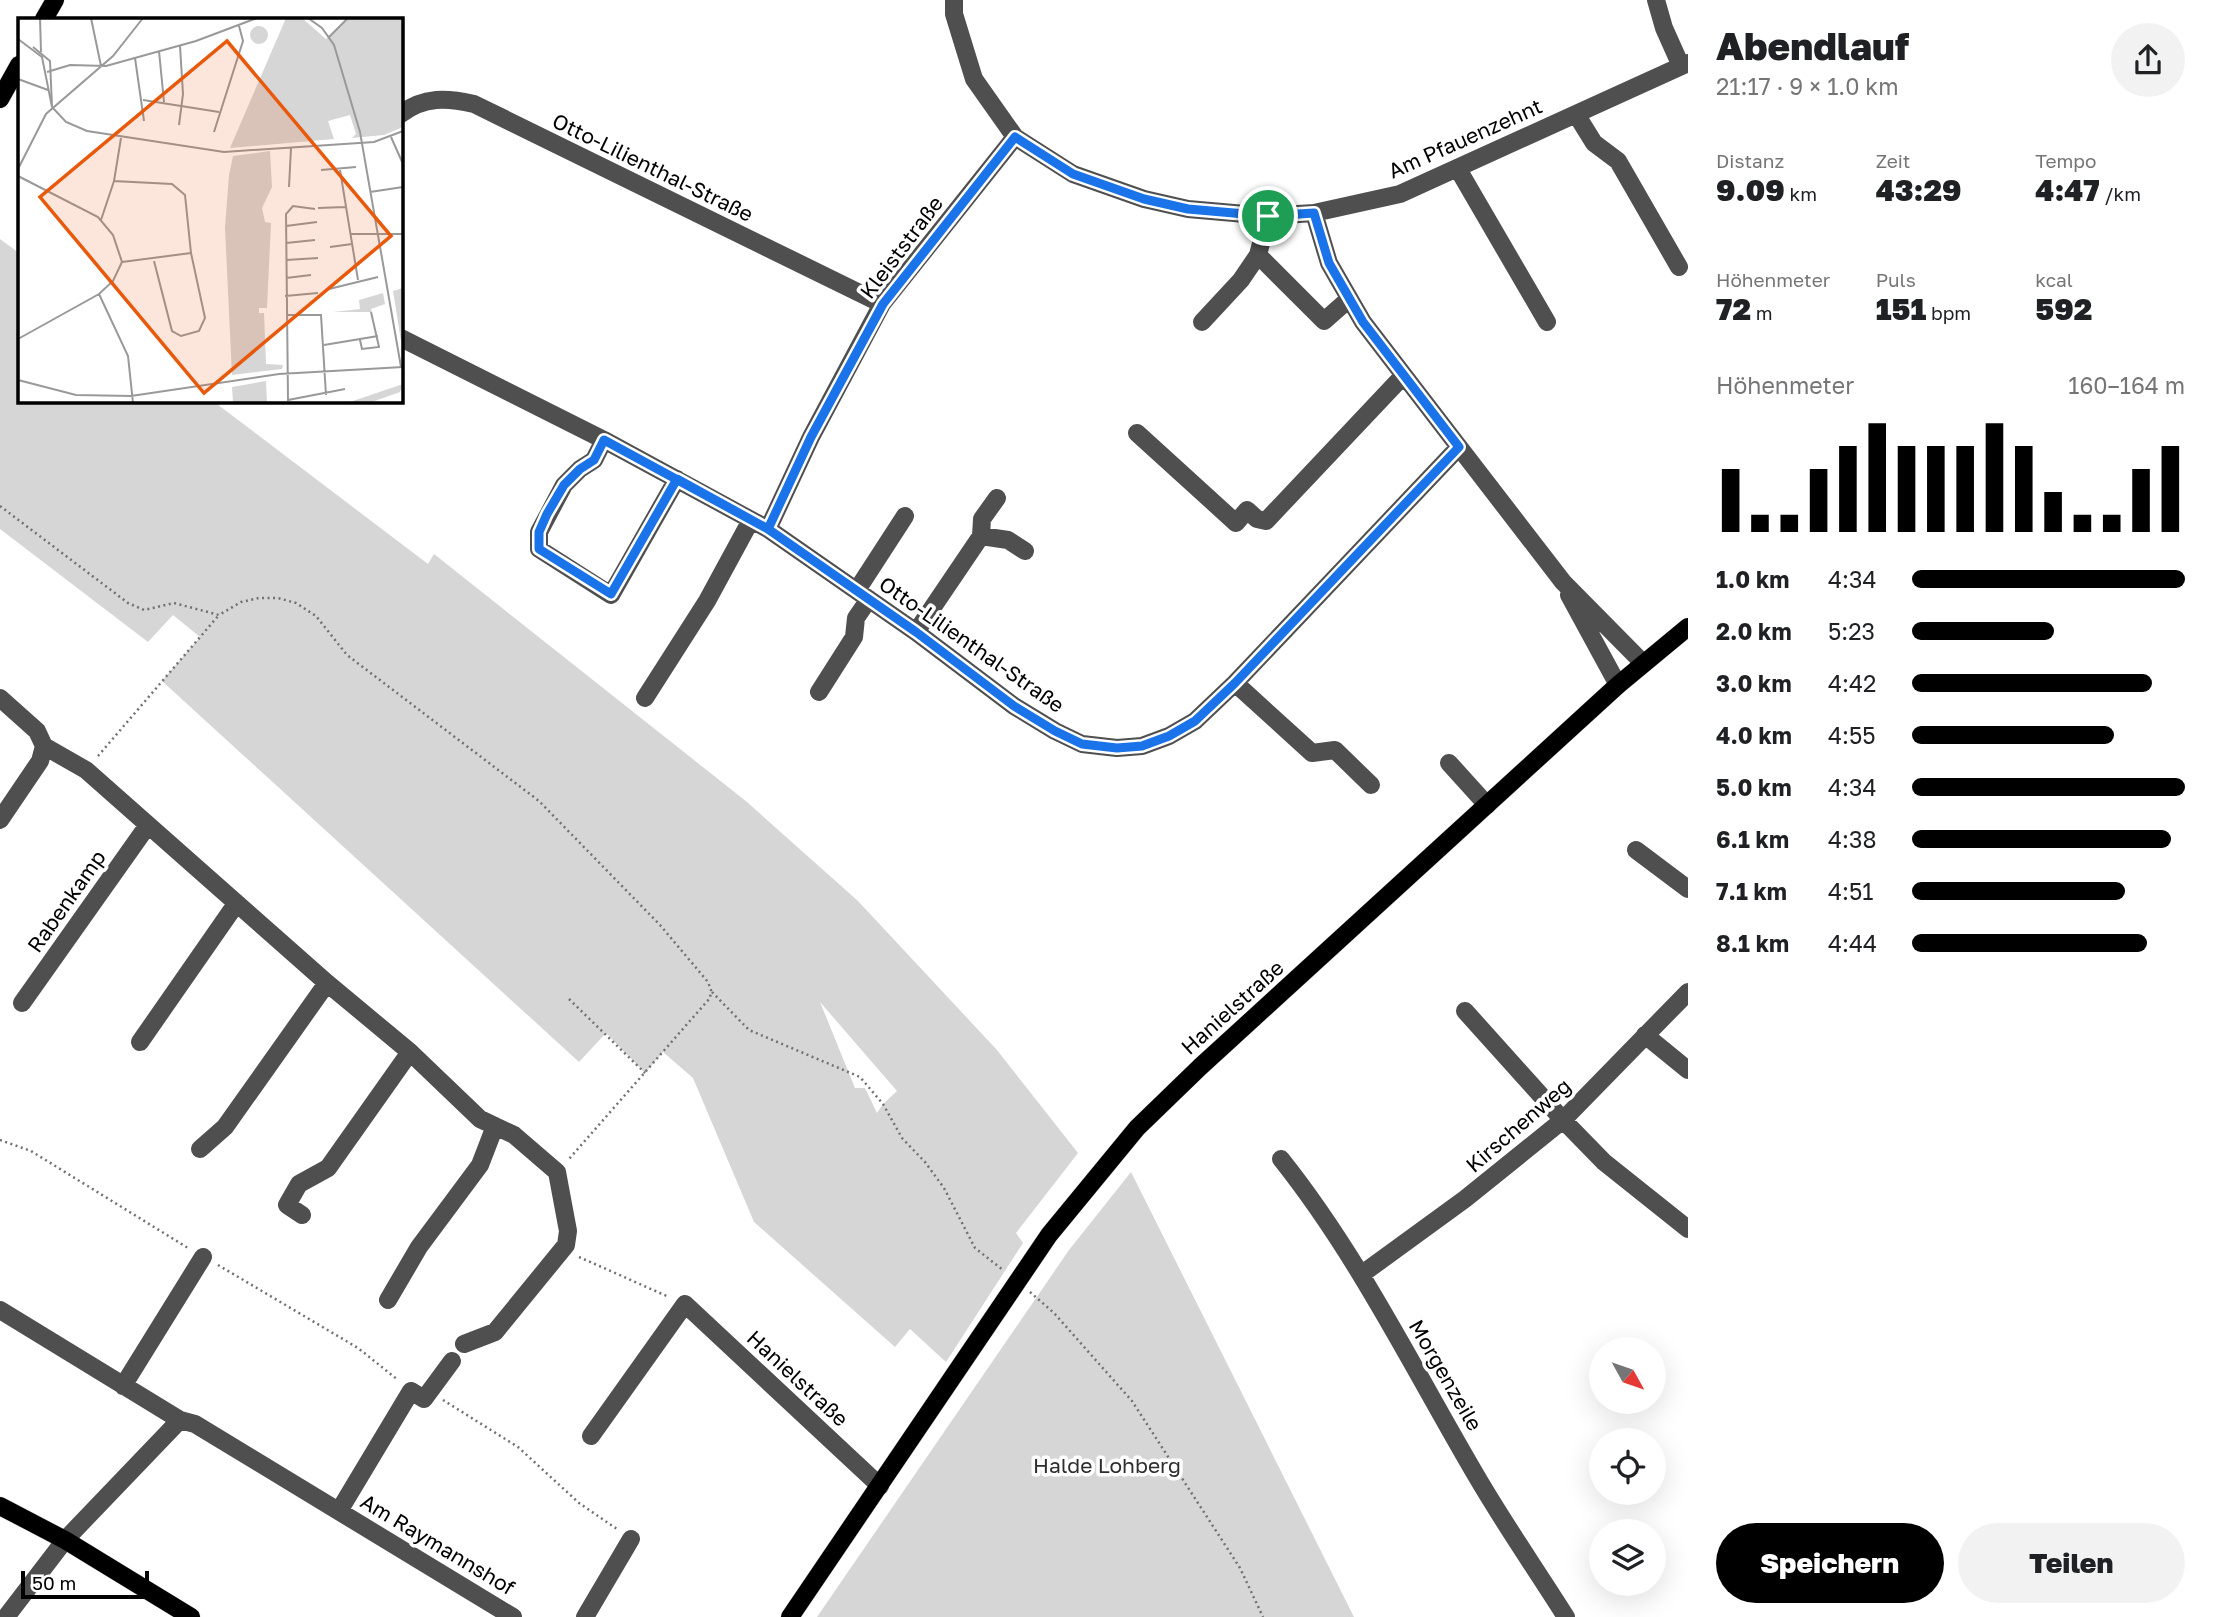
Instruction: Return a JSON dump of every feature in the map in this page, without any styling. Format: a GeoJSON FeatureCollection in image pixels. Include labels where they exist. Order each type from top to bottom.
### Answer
{"type":"FeatureCollection","features":[{"type":"Feature","properties":{"kind":"main road"},"geometry":{"type":"LineString","coordinates":[[45,18],[55,0]]}},
{"type":"Feature","properties":{"kind":"main road"},"geometry":{"type":"LineString","coordinates":[[0,99],[18,67]]}},
{"type":"Feature","properties":{"kind":"main road","name":"Hanielstraße"},"geometry":{"type":"LineString","coordinates":[[790,1617],[1049,1235],[1137,1128],[1200,1067],[1618,685],[1688,627]]}},
{"type":"Feature","properties":{"kind":"main road"},"geometry":{"type":"LineString","coordinates":[[0,1506],[65,1540],[191,1617]]}},
{"type":"Feature","properties":{"kind":"street"},"geometry":{"type":"LineString","coordinates":[[954,0],[954,14],[974,79],[1015,137]]}},
{"type":"Feature","properties":{"kind":"street"},"geometry":{"type":"LineString","coordinates":[[1656,0],[1664,28],[1685,65]]}},
{"type":"Feature","properties":{"kind":"street","name":"Am Pfauenzehnt"},"geometry":{"type":"LineString","coordinates":[[1015,137],[1073,174],[1144,199],[1188,209],[1268,216],[1314,213],[1400,194],[1685,65]]}},
{"type":"Feature","properties":{"kind":"street","name":"Otto-Lilienthal-Straße"},"geometry":{"type":"LineString","coordinates":[[402,113],[426,100],[450,99],[474,104],[883,304]]}},
{"type":"Feature","properties":{"kind":"street"},"geometry":{"type":"LineString","coordinates":[[1577,114],[1594,143],[1618,161],[1679,267]]}},
{"type":"Feature","properties":{"kind":"street","name":"Kleiststraße"},"geometry":{"type":"LineString","coordinates":[[768,529],[811,437],[883,304],[1015,137]]}},
{"type":"Feature","properties":{"kind":"street"},"geometry":{"type":"LineString","coordinates":[[1458,169],[1547,323]]}},
{"type":"Feature","properties":{"kind":"street"},"geometry":{"type":"LineString","coordinates":[[1314,213],[1329,263],[1363,322],[1563,582],[1643,663]]}},
{"type":"Feature","properties":{"kind":"street"},"geometry":{"type":"LineString","coordinates":[[1202,322],[1241,281],[1258,255],[1268,216]]}},
{"type":"Feature","properties":{"kind":"street"},"geometry":{"type":"LineString","coordinates":[[1258,255],[1324,321],[1349,299]]}},
{"type":"Feature","properties":{"kind":"street","name":"Otto-Lilienthal-Straße"},"geometry":{"type":"LineString","coordinates":[[402,339],[604,440],[768,529],[974,671],[1055,731],[1082,744],[1118,754],[1169,736],[1195,721],[1235,683],[1459,447]]}},
{"type":"Feature","properties":{"kind":"street"},"geometry":{"type":"LineString","coordinates":[[1137,433],[1236,523],[1247,510],[1257,519],[1266,520],[1403,376]]}},
{"type":"Feature","properties":{"kind":"street"},"geometry":{"type":"LineString","coordinates":[[604,440],[594,460],[564,485],[539,532],[539,549],[611,594],[677,479]]}},
{"type":"Feature","properties":{"kind":"street"},"geometry":{"type":"LineString","coordinates":[[916,632],[981,536],[982,519],[997,498]]}},
{"type":"Feature","properties":{"kind":"street"},"geometry":{"type":"LineString","coordinates":[[819,692],[855,637],[856,618],[863,595],[905,516]]}},
{"type":"Feature","properties":{"kind":"street"},"geometry":{"type":"LineString","coordinates":[[645,698],[707,601],[751,520]]}},
{"type":"Feature","properties":{"kind":"street"},"geometry":{"type":"LineString","coordinates":[[981,536],[1008,540],[1025,551]]}},
{"type":"Feature","properties":{"kind":"street"},"geometry":{"type":"LineString","coordinates":[[1563,582],[1618,685]]}},
{"type":"Feature","properties":{"kind":"street"},"geometry":{"type":"LineString","coordinates":[[1235,683],[1312,753],[1335,750],[1371,785]]}},
{"type":"Feature","properties":{"kind":"street"},"geometry":{"type":"LineString","coordinates":[[0,698],[37,730],[44,746],[86,770],[327,983],[411,1052],[480,1119],[514,1135],[557,1172],[568,1231],[566,1245],[495,1332],[464,1344]]}},
{"type":"Feature","properties":{"kind":"street"},"geometry":{"type":"LineString","coordinates":[[0,820],[40,761],[44,746]]}},
{"type":"Feature","properties":{"kind":"street"},"geometry":{"type":"LineString","coordinates":[[1449,763],[1488,805]]}},
{"type":"Feature","properties":{"kind":"street","name":"Rabenkamp"},"geometry":{"type":"LineString","coordinates":[[22,1003],[148,825]]}},
{"type":"Feature","properties":{"kind":"street"},"geometry":{"type":"LineString","coordinates":[[1636,850],[1688,889]]}},
{"type":"Feature","properties":{"kind":"street"},"geometry":{"type":"LineString","coordinates":[[140,1042],[236,904]]}},
{"type":"Feature","properties":{"kind":"street"},"geometry":{"type":"LineString","coordinates":[[200,1149],[225,1127],[327,983]]}},
{"type":"Feature","properties":{"kind":"street","name":"Kirschenweg"},"geometry":{"type":"LineString","coordinates":[[1362,1274],[1465,1199],[1563,1120],[1688,992]]}},
{"type":"Feature","properties":{"kind":"street"},"geometry":{"type":"LineString","coordinates":[[1465,1011],[1604,1162],[1688,1229]]}},
{"type":"Feature","properties":{"kind":"street"},"geometry":{"type":"LineString","coordinates":[[1645,1035],[1688,1070]]}},
{"type":"Feature","properties":{"kind":"street"},"geometry":{"type":"LineString","coordinates":[[302,1214],[287,1205],[299,1184],[328,1168],[411,1052]]}},
{"type":"Feature","properties":{"kind":"street"},"geometry":{"type":"LineString","coordinates":[[388,1300],[419,1247],[480,1166],[495,1126]]}},
{"type":"Feature","properties":{"kind":"street","name":"Morgenzeile"},"geometry":{"type":"LineString","coordinates":[[1281,1159],[1308,1192],[1362,1274],[1478,1479],[1566,1617]]}},
{"type":"Feature","properties":{"kind":"street"},"geometry":{"type":"LineString","coordinates":[[124,1386],[204,1257]]}},
{"type":"Feature","properties":{"kind":"street"},"geometry":{"type":"LineString","coordinates":[[591,1436],[685,1304]]}},
{"type":"Feature","properties":{"kind":"street","name":"Hanielstraße"},"geometry":{"type":"LineString","coordinates":[[685,1304],[880,1486]]}},
{"type":"Feature","properties":{"kind":"street","name":"Am Raymannshof"},"geometry":{"type":"LineString","coordinates":[[0,1310],[180,1420],[195,1424],[513,1617]]}},
{"type":"Feature","properties":{"kind":"street"},"geometry":{"type":"LineString","coordinates":[[430,1392],[452,1361]]}},
{"type":"Feature","properties":{"kind":"street","name":"Am Raymannshof"},"geometry":{"type":"LineString","coordinates":[[339,1511],[411,1391],[424,1399],[430,1392]]}},
{"type":"Feature","properties":{"kind":"street"},"geometry":{"type":"LineString","coordinates":[[6,1617],[65,1540],[180,1420]]}},
{"type":"Feature","properties":{"kind":"street"},"geometry":{"type":"LineString","coordinates":[[584,1617],[631,1539]]}},
{"type":"Feature","properties":{"kind":"path"},"geometry":{"type":"LineString","coordinates":[[0,506],[128,603],[144,610],[174,603],[219,615]]}},
{"type":"Feature","properties":{"kind":"path"},"geometry":{"type":"LineString","coordinates":[[86,770],[219,615],[241,602],[278,598],[296,603],[316,617],[347,655],[539,800],[660,926],[708,982],[711,990],[749,1030],[860,1077],[883,1104],[902,1138],[925,1162],[944,1188],[975,1248],[1054,1313],[1132,1401],[1240,1568],[1263,1617]]}},
{"type":"Feature","properties":{"kind":"path"},"geometry":{"type":"LineString","coordinates":[[557,1172],[697,1014],[710,998],[711,990]]}},
{"type":"Feature","properties":{"kind":"path"},"geometry":{"type":"LineString","coordinates":[[569,999],[645,1073]]}},
{"type":"Feature","properties":{"kind":"path"},"geometry":{"type":"LineString","coordinates":[[566,1245],[581,1259],[685,1304]]}},
{"type":"Feature","properties":{"kind":"path"},"geometry":{"type":"LineString","coordinates":[[430,1392],[518,1447],[579,1503],[631,1539]]}},
{"type":"Feature","properties":{"kind":"green space"},"geometry":{"type":"Polygon","coordinates":[[[0,239],[18,252],[18,402],[214,402],[428,564],[434,554],[747,802],[858,901],[997,1050],[1078,1153],[1016,1233],[1023,1243],[946,1362],[910,1329],[895,1347],[754,1222],[693,1078],[663,1052],[645,1073],[606,1033],[579,1062],[162,681],[200,637],[173,615],[148,642],[0,529],[0,239]],[[820,1002],[855,1088],[865,1088],[877,1113],[897,1091],[820,1002]]]}},
{"type":"Feature","properties":{"kind":"green space","name":"Halde Lohberg"},"geometry":{"type":"Polygon","coordinates":[[[1131,1172],[1354,1617],[817,1617],[1069,1250],[1131,1172]]]}},
{"type":"Feature","properties":{"kind":"route"},"geometry":{"type":"LineString","coordinates":[[1268,216],[1188,209],[1144,199],[1073,174],[1015,137],[883,304],[811,437],[768,529],[677,479],[604,440],[594,460],[564,485],[539,532],[539,549],[611,594],[677,479],[751,520],[768,529],[916,632],[1014,706],[1055,731],[1082,744],[1117,748],[1142,746],[1169,736],[1195,721],[1235,683],[1459,447],[1363,322],[1329,263],[1314,213],[1268,216]]}}]}
